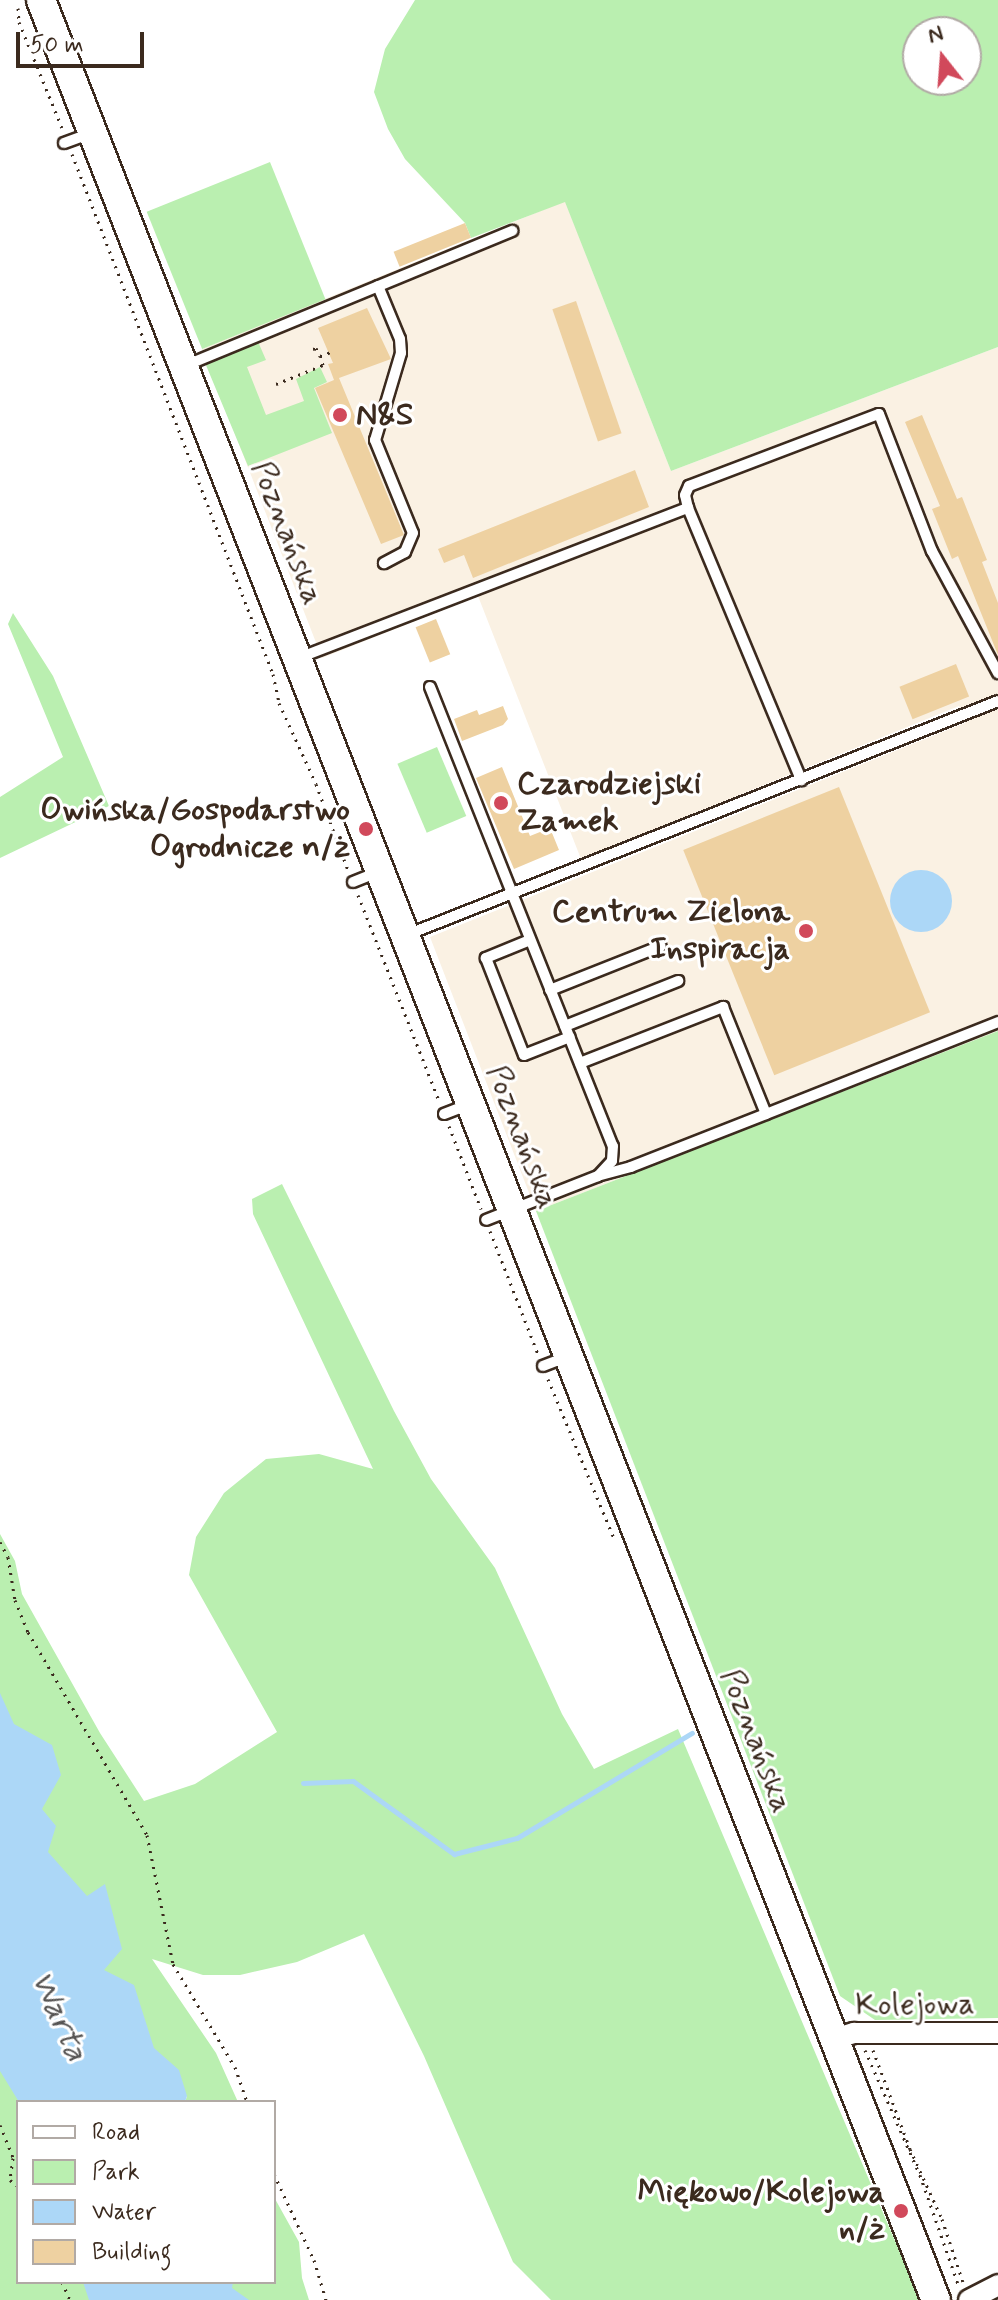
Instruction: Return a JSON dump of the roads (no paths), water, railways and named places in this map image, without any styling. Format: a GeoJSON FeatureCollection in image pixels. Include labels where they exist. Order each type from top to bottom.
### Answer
{"type":"FeatureCollection","features":[{"type":"Feature","properties":{"kind":"main road","name":"Poznańska"},"geometry":{"type":"LineString","coordinates":[[41,2],[571,1356],[848,2040],[958,2295]]}},
{"type":"Feature","properties":{"kind":"street","name":"Kolejowa"},"geometry":{"type":"LineString","coordinates":[[848,2040],[854,2033],[998,2033]]}},
{"type":"Feature","properties":{"kind":"street"},"geometry":{"type":"LineString","coordinates":[[958,2295],[998,2285]]}},
{"type":"Feature","properties":{"kind":"lane"},"geometry":{"type":"LineString","coordinates":[[66,142],[94,132]]}},
{"type":"Feature","properties":{"kind":"lane"},"geometry":{"type":"LineString","coordinates":[[185,366],[512,231]]}},
{"type":"Feature","properties":{"kind":"lane"},"geometry":{"type":"LineString","coordinates":[[378,286],[400,339],[401,353],[375,440],[413,533],[405,552],[384,563]]}},
{"type":"Feature","properties":{"kind":"lane"},"geometry":{"type":"LineString","coordinates":[[801,780],[688,508],[685,495],[689,486],[879,414],[932,551],[998,673]]}},
{"type":"Feature","properties":{"kind":"lane"},"geometry":{"type":"LineString","coordinates":[[299,658],[688,508]]}},
{"type":"Feature","properties":{"kind":"lane"},"geometry":{"type":"LineString","coordinates":[[430,687],[611,1138],[612,1161],[598,1176]]}},
{"type":"Feature","properties":{"kind":"lane"},"geometry":{"type":"LineString","coordinates":[[407,935],[998,701]]}},
{"type":"Feature","properties":{"kind":"lane"},"geometry":{"type":"LineString","coordinates":[[353,882],[381,870]]}},
{"type":"Feature","properties":{"kind":"lane"},"geometry":{"type":"LineString","coordinates":[[530,940],[486,958],[524,1055],[570,1037]]}},
{"type":"Feature","properties":{"kind":"lane"},"geometry":{"type":"LineString","coordinates":[[550,990],[661,946]]}},
{"type":"Feature","properties":{"kind":"lane"},"geometry":{"type":"LineString","coordinates":[[565,1026],[678,981]]}},
{"type":"Feature","properties":{"kind":"lane"},"geometry":{"type":"LineString","coordinates":[[580,1063],[723,1007],[766,1114]]}},
{"type":"Feature","properties":{"kind":"lane"},"geometry":{"type":"LineString","coordinates":[[486,1220],[598,1176],[631,1167],[998,1022]]}},
{"type":"Feature","properties":{"kind":"lane"},"geometry":{"type":"LineString","coordinates":[[444,1114],[472,1103]]}},
{"type":"Feature","properties":{"kind":"lane"},"geometry":{"type":"LineString","coordinates":[[543,1366],[571,1356]]}},
{"type":"Feature","properties":{"kind":"water"},"geometry":{"type":"Polygon","coordinates":[[[921,870],[943,879],[952,901],[943,923],[921,932],[899,923],[890,901],[899,879],[921,870]]]}},
{"type":"Feature","properties":{"kind":"water","name":"Warta"},"geometry":{"type":"Polygon","coordinates":[[[0,1693],[14,1724],[52,1745],[61,1775],[42,1809],[56,1826],[48,1852],[87,1896],[105,1884],[122,1949],[104,1970],[134,1985],[154,2048],[179,2070],[187,2096],[186,2100],[18,2100],[0,2071],[0,1693]]]}},
{"type":"Feature","properties":{"kind":"water"},"geometry":{"type":"Polygon","coordinates":[[[84,2284],[233,2284],[232,2288],[249,2300],[89,2300],[84,2284]]]}},
{"type":"Feature","properties":{"kind":"waterway"},"geometry":{"type":"LineString","coordinates":[[303,1783],[353,1781],[454,1854],[517,1838],[692,1733]]}},
{"type":"Feature","properties":{"kind":"place","name":"N&S"},"geometry":{"type":"Point","coordinates":[340,415]}},
{"type":"Feature","properties":{"kind":"place","name":"Czarodziejski Zamek"},"geometry":{"type":"Point","coordinates":[501,803]}},
{"type":"Feature","properties":{"kind":"place","name":"Owińska/Gospodarstwo Ogrodnicze n/ż"},"geometry":{"type":"Point","coordinates":[366,829]}},
{"type":"Feature","properties":{"kind":"place","name":"Centrum Zielona Inspiracja"},"geometry":{"type":"Point","coordinates":[806,931]}},
{"type":"Feature","properties":{"kind":"place","name":"Miękowo/Kolejowa n/ż"},"geometry":{"type":"Point","coordinates":[901,2211]}}]}
